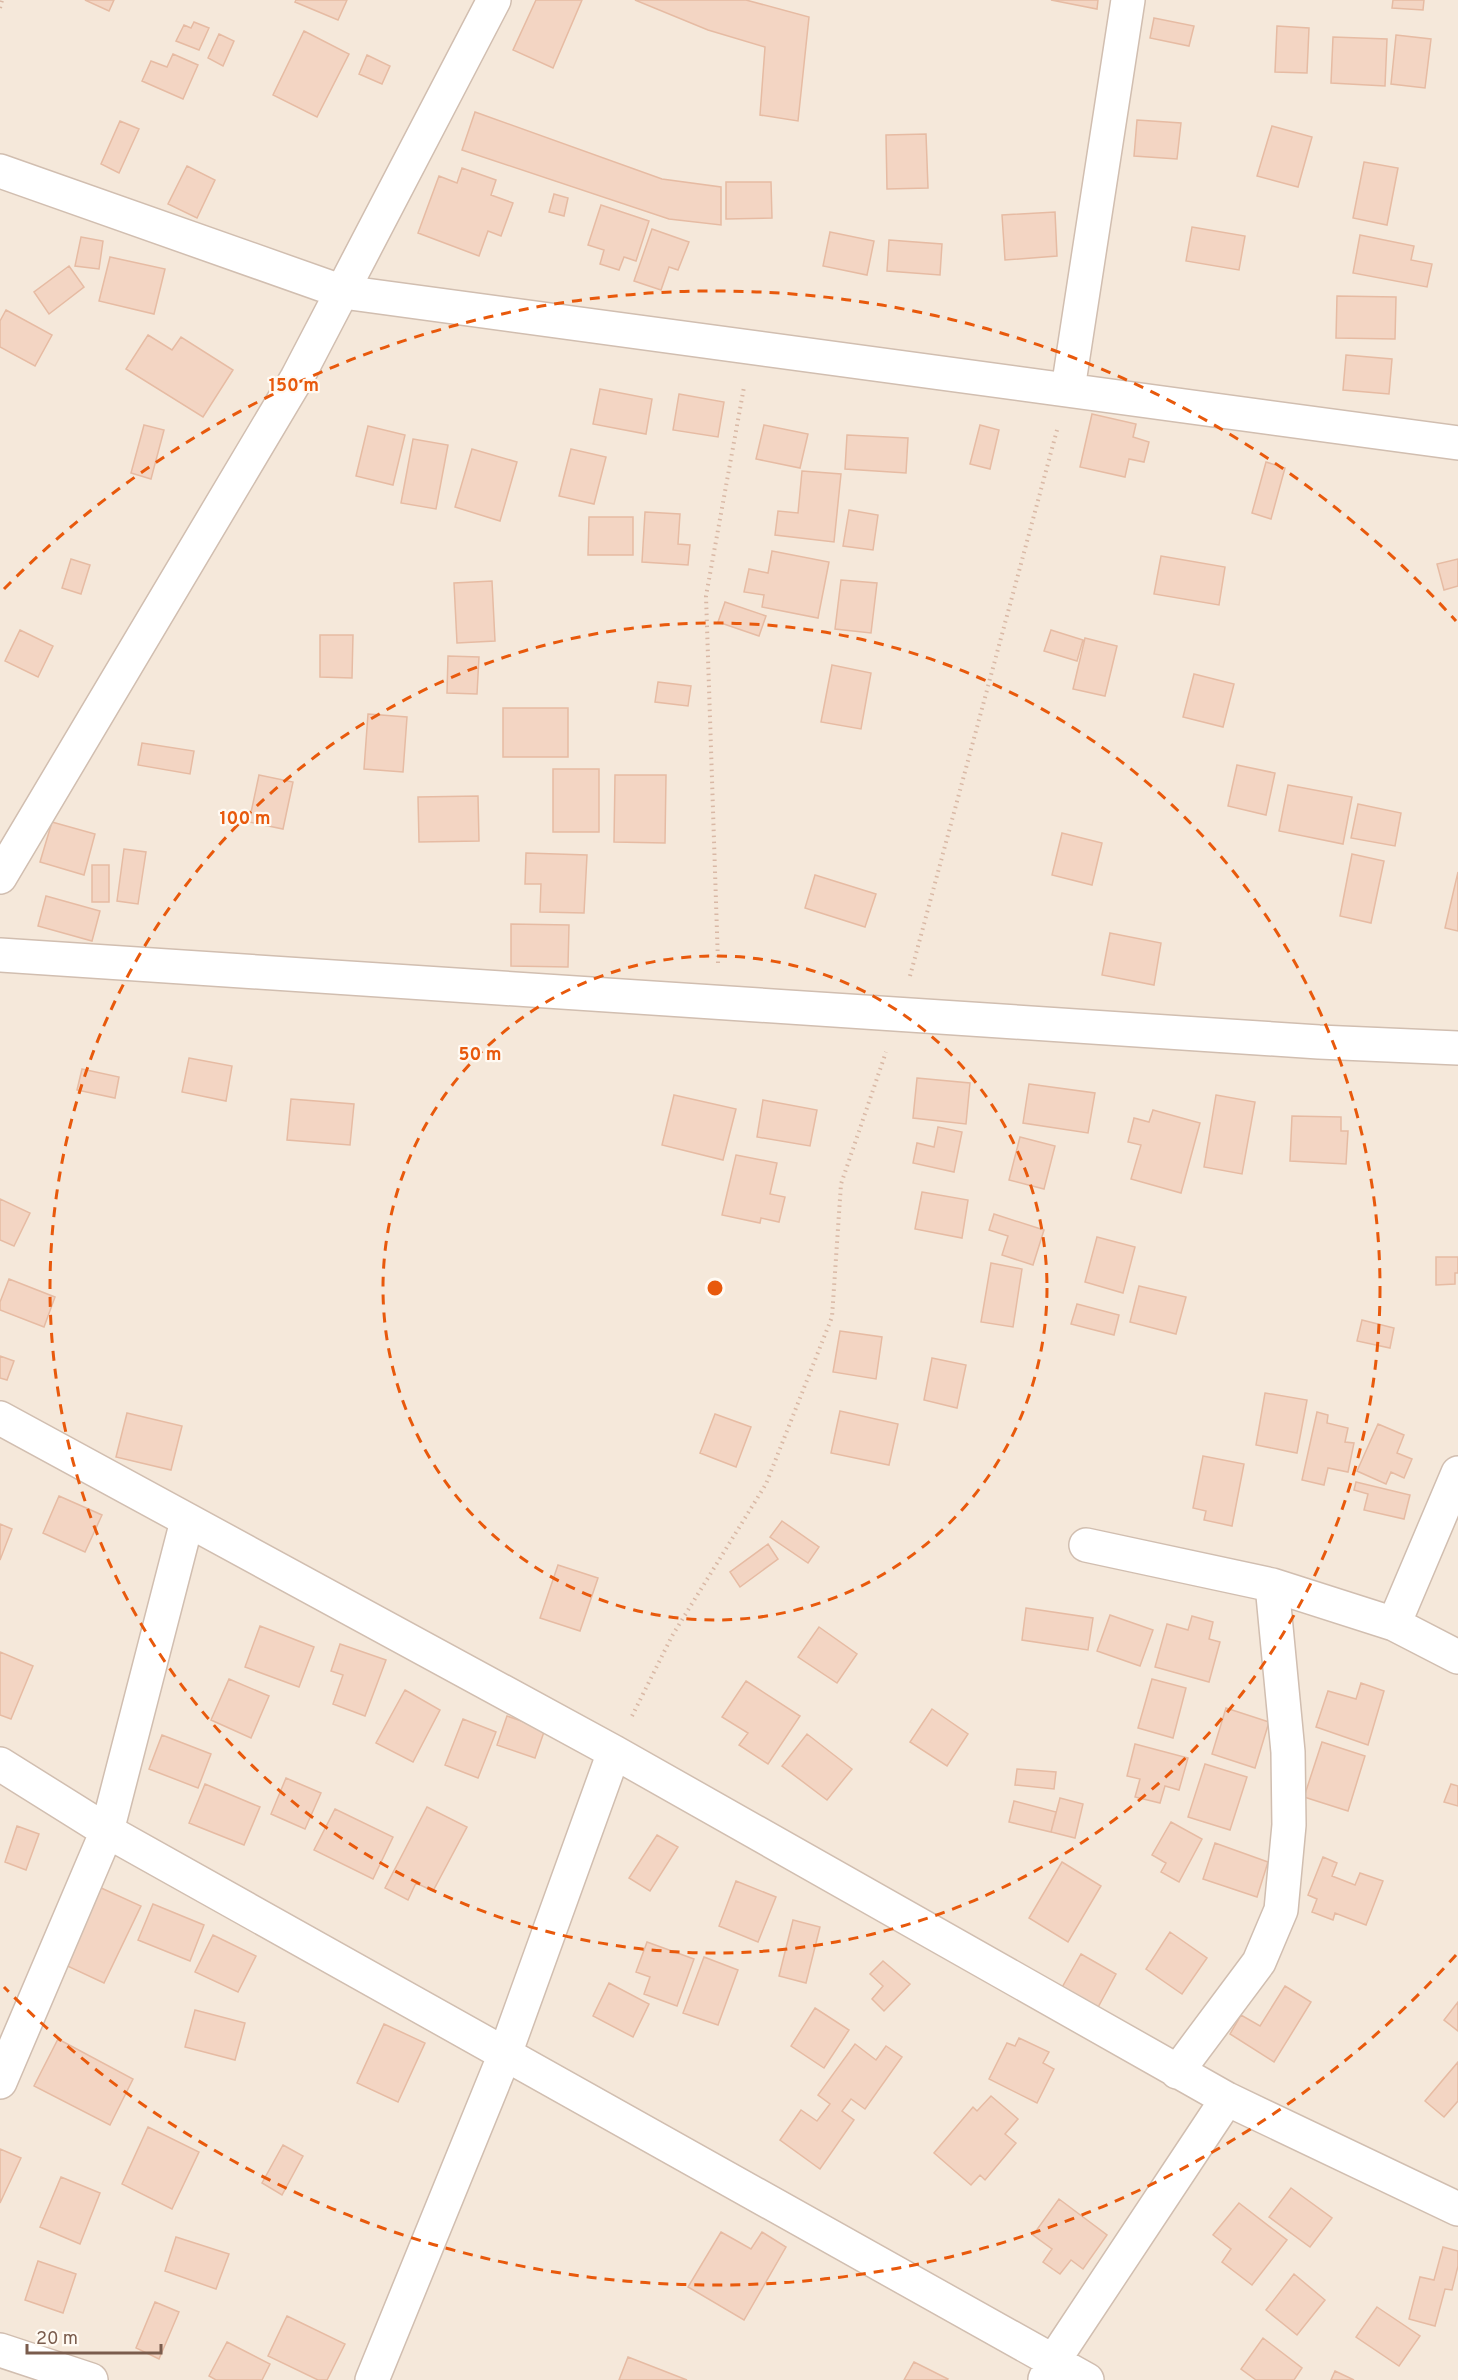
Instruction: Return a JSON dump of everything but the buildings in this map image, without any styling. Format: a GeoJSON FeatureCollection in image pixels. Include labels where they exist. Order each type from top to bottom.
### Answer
{"type":"FeatureCollection","features":[{"type":"Feature","properties":{"kind":"street"},"geometry":{"type":"LineString","coordinates":[[0,877],[297,378],[494,0]]}},
{"type":"Feature","properties":{"kind":"street"},"geometry":{"type":"LineString","coordinates":[[1068,389],[1128,0]]}},
{"type":"Feature","properties":{"kind":"street"},"geometry":{"type":"LineString","coordinates":[[0,171],[343,292],[1458,443]]}},
{"type":"Feature","properties":{"kind":"street"},"geometry":{"type":"LineString","coordinates":[[0,956],[1319,1042],[1458,1048]]}},
{"type":"Feature","properties":{"kind":"street"},"geometry":{"type":"LineString","coordinates":[[0,1418],[614,1752],[1227,2100],[1458,2209]]}},
{"type":"Feature","properties":{"kind":"street"},"geometry":{"type":"LineString","coordinates":[[1394,1624],[1458,1473]]}},
{"type":"Feature","properties":{"kind":"street"},"geometry":{"type":"LineString","coordinates":[[0,2082],[107,1831],[188,1521]]}},
{"type":"Feature","properties":{"kind":"street"},"geometry":{"type":"LineString","coordinates":[[1086,1545],[1272,1585],[1394,1624],[1458,1657]]}},
{"type":"Feature","properties":{"kind":"street"},"geometry":{"type":"LineString","coordinates":[[1178,2072],[1258,1962],[1281,1910],[1289,1825],[1288,1752],[1272,1585]]}},
{"type":"Feature","properties":{"kind":"street"},"geometry":{"type":"LineString","coordinates":[[372,2380],[505,2054],[614,1752]]}},
{"type":"Feature","properties":{"kind":"street"},"geometry":{"type":"LineString","coordinates":[[0,1764],[107,1831],[505,2054],[1049,2370],[1087,2380]]}},
{"type":"Feature","properties":{"kind":"street"},"geometry":{"type":"LineString","coordinates":[[1049,2370],[1227,2100]]}},
{"type":"Feature","properties":{"kind":"street"},"geometry":{"type":"LineString","coordinates":[[0,2350],[91,2380]]}},
{"type":"Feature","properties":{"kind":"path"},"geometry":{"type":"LineString","coordinates":[[0,8],[2,0]]}},
{"type":"Feature","properties":{"kind":"path"},"geometry":{"type":"LineString","coordinates":[[720,1003],[706,596],[751,347]]}},
{"type":"Feature","properties":{"kind":"path"},"geometry":{"type":"LineString","coordinates":[[614,1752],[672,1636],[766,1484],[832,1317],[841,1184],[899,1015],[1068,389]]}},
{"type":"Feature","properties":{"kind":"shaded area"},"geometry":{"type":"Polygon","coordinates":[[[0,0],[1458,0],[1458,2380],[0,2380],[0,0]]]}}]}
